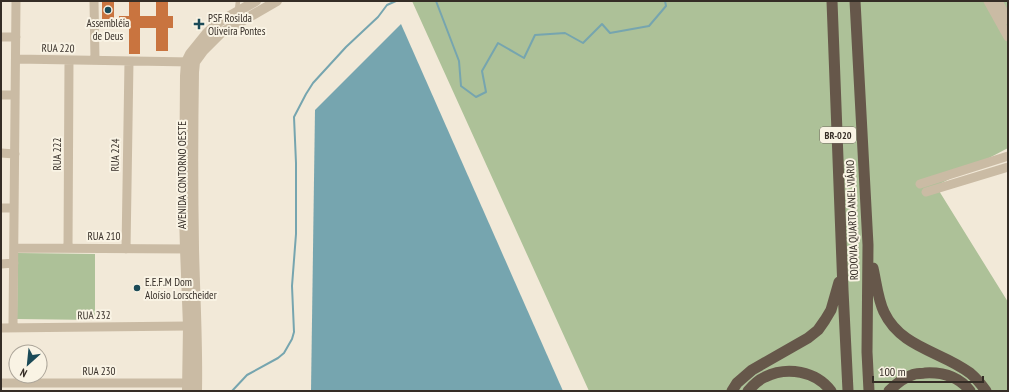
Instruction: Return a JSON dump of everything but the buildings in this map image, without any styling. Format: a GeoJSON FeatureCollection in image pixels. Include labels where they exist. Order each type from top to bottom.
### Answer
{"type":"FeatureCollection","features":[{"type":"Feature","properties":{"kind":"highway","name":"RODOVIA QUARTO ANEL VIÁRIO"},"geometry":{"type":"LineString","coordinates":[[832,1],[842,270]]}},
{"type":"Feature","properties":{"kind":"highway","name":"RODOVIA QUARTO ANEL VIÁRIO"},"geometry":{"type":"LineString","coordinates":[[855,1],[868,245],[867,352],[869,391]]}},
{"type":"Feature","properties":{"kind":"highway"},"geometry":{"type":"LineString","coordinates":[[868,245],[883,312],[891,324],[899,333],[910,341],[970,373],[986,391]]}},
{"type":"Feature","properties":{"kind":"highway"},"geometry":{"type":"LineString","coordinates":[[732,391],[737,383],[752,370],[808,338],[818,330],[831,310],[842,270]]}},
{"type":"Feature","properties":{"kind":"highway","name":"BR-020"},"geometry":{"type":"LineString","coordinates":[[842,270],[848,391]]}},
{"type":"Feature","properties":{"kind":"highway"},"geometry":{"type":"LineString","coordinates":[[748,391],[755,383],[764,377],[779,372],[793,371],[805,373],[819,379],[831,391]]}},
{"type":"Feature","properties":{"kind":"highway"},"geometry":{"type":"LineString","coordinates":[[889,391],[898,383],[913,374],[932,373],[940,373],[958,379],[970,391]]}},
{"type":"Feature","properties":{"kind":"street"},"geometry":{"type":"LineString","coordinates":[[14,328],[16,1]]}},
{"type":"Feature","properties":{"kind":"street"},"geometry":{"type":"LineString","coordinates":[[94,1],[95,60]]}},
{"type":"Feature","properties":{"kind":"street","name":"AVENIDA CONTORNO OESTE"},"geometry":{"type":"LineString","coordinates":[[192,387],[188,326],[194,72],[191,62],[194,48],[207,33],[219,22],[256,1]]}},
{"type":"Feature","properties":{"kind":"street"},"geometry":{"type":"LineString","coordinates":[[191,62],[221,33],[277,1]]}},
{"type":"Feature","properties":{"kind":"street"},"geometry":{"type":"LineString","coordinates":[[988,1],[1008,37]]}},
{"type":"Feature","properties":{"kind":"street"},"geometry":{"type":"LineString","coordinates":[[998,1],[1008,20]]}},
{"type":"Feature","properties":{"kind":"street"},"geometry":{"type":"LineString","coordinates":[[1,37],[16,37]]}},
{"type":"Feature","properties":{"kind":"street","name":"RUA 220"},"geometry":{"type":"LineString","coordinates":[[16,59],[191,62]]}},
{"type":"Feature","properties":{"kind":"street","name":"RUA 222"},"geometry":{"type":"LineString","coordinates":[[68,248],[69,60]]}},
{"type":"Feature","properties":{"kind":"street","name":"RUA 224"},"geometry":{"type":"LineString","coordinates":[[126,248],[129,61]]}},
{"type":"Feature","properties":{"kind":"street"},"geometry":{"type":"LineString","coordinates":[[1,95],[15,95]]}},
{"type":"Feature","properties":{"kind":"street"},"geometry":{"type":"LineString","coordinates":[[1,153],[15,154]]}},
{"type":"Feature","properties":{"kind":"street"},"geometry":{"type":"LineString","coordinates":[[920,184],[1008,156]]}},
{"type":"Feature","properties":{"kind":"street"},"geometry":{"type":"LineString","coordinates":[[926,192],[1008,167]]}},
{"type":"Feature","properties":{"kind":"street"},"geometry":{"type":"LineString","coordinates":[[1,208],[14,208]]}},
{"type":"Feature","properties":{"kind":"street","name":"RUA 210"},"geometry":{"type":"LineString","coordinates":[[14,248],[189,249]]}},
{"type":"Feature","properties":{"kind":"street","name":"AVENIDA CONTORNO OESTE"},"geometry":{"type":"LineString","coordinates":[[189,249],[197,326],[192,387]]}},
{"type":"Feature","properties":{"kind":"street"},"geometry":{"type":"LineString","coordinates":[[1,264],[14,264]]}},
{"type":"Feature","properties":{"kind":"street","name":"RUA 232"},"geometry":{"type":"LineString","coordinates":[[1,328],[188,326]]}},
{"type":"Feature","properties":{"kind":"street","name":"RUA 230"},"geometry":{"type":"LineString","coordinates":[[1,382],[192,387]]}},
{"type":"Feature","properties":{"kind":"lane"},"geometry":{"type":"LineString","coordinates":[[237,12],[238,1]]}},
{"type":"Feature","properties":{"kind":"green space"},"geometry":{"type":"Polygon","coordinates":[[[412,1],[1008,1],[1008,148],[936,186],[1008,302],[1008,391],[589,391],[412,1]]]}},
{"type":"Feature","properties":{"kind":"green space"},"geometry":{"type":"Polygon","coordinates":[[[18,253],[95,254],[95,320],[17,319],[18,253]]]}},
{"type":"Feature","properties":{"kind":"water"},"geometry":{"type":"Polygon","coordinates":[[[401,24],[563,391],[311,391],[315,110],[401,24]]]}},
{"type":"Feature","properties":{"kind":"waterway"},"geometry":{"type":"LineString","coordinates":[[232,391],[247,375],[278,358],[284,353],[292,339],[294,332],[292,286],[296,234],[296,163],[294,117],[313,83],[346,47],[378,17],[387,5],[396,1]]}},
{"type":"Feature","properties":{"kind":"waterway"},"geometry":{"type":"LineString","coordinates":[[436,1],[459,61],[461,86],[476,97],[486,92],[482,71],[498,43],[524,58],[535,35],[565,33],[583,43],[602,24],[610,33],[649,26],[666,6],[665,1]]}},
{"type":"Feature","properties":{"kind":"place","name":"Assembléia de Deus"},"geometry":{"type":"Point","coordinates":[108,10]}},
{"type":"Feature","properties":{"kind":"place","name":"PSF Rosilda Oliveira Pontes"},"geometry":{"type":"Point","coordinates":[199,24]}},
{"type":"Feature","properties":{"kind":"place","name":"E.E.F.M Dom Aloísio Lorscheider"},"geometry":{"type":"Point","coordinates":[137,288]}}]}
